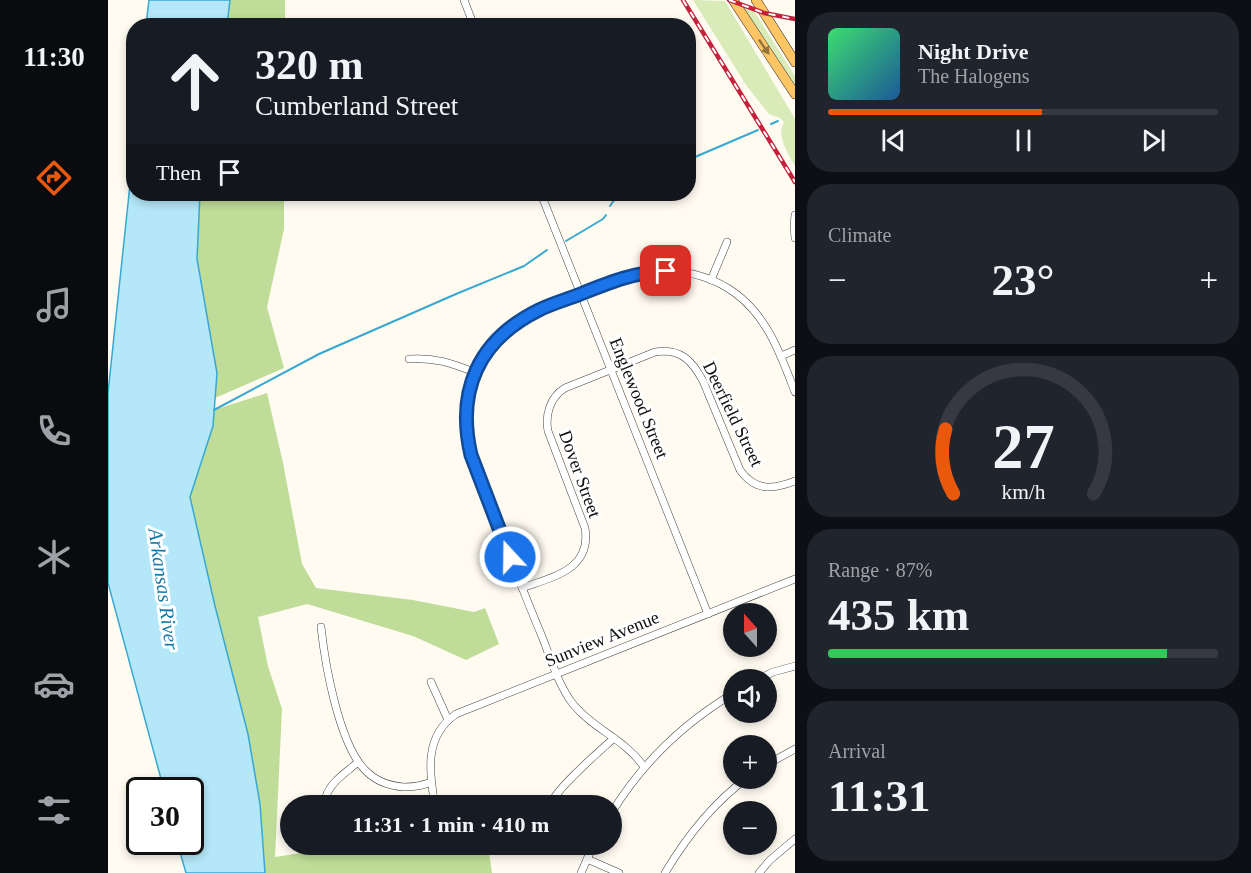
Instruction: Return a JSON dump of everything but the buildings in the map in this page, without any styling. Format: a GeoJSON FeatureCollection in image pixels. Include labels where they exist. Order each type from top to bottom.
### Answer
{"type":"FeatureCollection","features":[{"type":"Feature","properties":{"kind":"main road"},"geometry":{"type":"LineString","coordinates":[[733,0],[795,94]]}},
{"type":"Feature","properties":{"kind":"main road"},"geometry":{"type":"LineString","coordinates":[[756,0],[795,62]]}},
{"type":"Feature","properties":{"kind":"street"},"geometry":{"type":"LineString","coordinates":[[464,0],[471,18]]}},
{"type":"Feature","properties":{"kind":"street","name":"Englewood Street"},"geometry":{"type":"LineString","coordinates":[[544,201],[708,614]]}},
{"type":"Feature","properties":{"kind":"street"},"geometry":{"type":"LineString","coordinates":[[795,215],[795,238]]}},
{"type":"Feature","properties":{"kind":"street"},"geometry":{"type":"LineString","coordinates":[[711,280],[727,242]]}},
{"type":"Feature","properties":{"kind":"street"},"geometry":{"type":"LineString","coordinates":[[644,767],[634,755],[577,708],[567,695],[557,673],[490,506],[467,442],[466,404],[474,372],[490,348],[516,325],[539,310],[628,276],[674,271],[690,273],[711,280],[734,292],[754,310],[781,356],[795,392]]}},
{"type":"Feature","properties":{"kind":"street"},"geometry":{"type":"LineString","coordinates":[[781,356],[795,350]]}},
{"type":"Feature","properties":{"kind":"street","name":"Deerfield Street"},"geometry":{"type":"LineString","coordinates":[[611,369],[655,352],[672,351],[687,358],[703,381],[744,475],[754,484],[766,488],[795,482]]}},
{"type":"Feature","properties":{"kind":"street"},"geometry":{"type":"LineString","coordinates":[[409,359],[442,361],[474,372]]}},
{"type":"Feature","properties":{"kind":"street","name":"Dover Street"},"geometry":{"type":"LineString","coordinates":[[522,588],[567,570],[581,558],[584,551],[585,528],[548,431],[547,419],[552,403],[560,391],[611,369]]}},
{"type":"Feature","properties":{"kind":"street","name":"Sunview Avenue"},"geometry":{"type":"LineString","coordinates":[[448,720],[456,714],[795,579]]}},
{"type":"Feature","properties":{"kind":"street"},"geometry":{"type":"LineString","coordinates":[[321,627],[331,688],[347,741],[358,762],[372,776],[390,785],[409,787],[431,782]]}},
{"type":"Feature","properties":{"kind":"street"},"geometry":{"type":"LineString","coordinates":[[777,671],[795,666]]}},
{"type":"Feature","properties":{"kind":"street"},"geometry":{"type":"LineString","coordinates":[[431,682],[448,720],[437,733],[431,755],[433,795]]}},
{"type":"Feature","properties":{"kind":"street"},"geometry":{"type":"LineString","coordinates":[[622,796],[644,767],[666,744],[689,723],[723,700]]}},
{"type":"Feature","properties":{"kind":"street"},"geometry":{"type":"LineString","coordinates":[[555,795],[614,738]]}},
{"type":"Feature","properties":{"kind":"street"},"geometry":{"type":"LineString","coordinates":[[777,759],[795,749]]}},
{"type":"Feature","properties":{"kind":"street"},"geometry":{"type":"LineString","coordinates":[[327,795],[333,784],[358,762]]}},
{"type":"Feature","properties":{"kind":"street"},"geometry":{"type":"LineString","coordinates":[[665,873],[696,827],[734,789]]}},
{"type":"Feature","properties":{"kind":"street"},"geometry":{"type":"LineString","coordinates":[[759,873],[770,860],[795,839]]}},
{"type":"Feature","properties":{"kind":"street"},"geometry":{"type":"LineString","coordinates":[[581,873],[589,855]]}},
{"type":"Feature","properties":{"kind":"street"},"geometry":{"type":"LineString","coordinates":[[587,859],[619,873]]}},
{"type":"Feature","properties":{"kind":"green space"},"geometry":{"type":"Polygon","coordinates":[[[230,0],[285,0],[285,18],[228,18],[230,0]]]}},
{"type":"Feature","properties":{"kind":"green space"},"geometry":{"type":"Polygon","coordinates":[[[693,0],[725,1],[795,119],[795,166],[782,139],[784,122],[769,114],[746,85],[693,0]]]}},
{"type":"Feature","properties":{"kind":"green space"},"geometry":{"type":"Polygon","coordinates":[[[743,8],[754,11],[795,76],[795,85],[743,8]]]}},
{"type":"Feature","properties":{"kind":"green space"},"geometry":{"type":"Polygon","coordinates":[[[200,201],[284,201],[284,229],[267,307],[284,368],[215,398],[217,373],[197,259],[200,201]]]}},
{"type":"Feature","properties":{"kind":"green space"},"geometry":{"type":"Polygon","coordinates":[[[267,393],[302,564],[316,588],[413,600],[474,612],[485,608],[499,644],[466,660],[413,636],[307,604],[258,617],[268,666],[282,709],[275,857],[288,855],[489,855],[492,873],[265,873],[260,804],[248,734],[190,497],[214,410],[267,393]]]}},
{"type":"Feature","properties":{"kind":"water"},"geometry":{"type":"Polygon","coordinates":[[[149,0],[230,0],[228,18],[147,18],[149,0]]]}},
{"type":"Feature","properties":{"kind":"water","name":"Arkansas River"},"geometry":{"type":"Polygon","coordinates":[[[128,201],[200,201],[197,259],[217,373],[213,426],[190,497],[248,734],[260,804],[265,873],[186,873],[181,855],[204,855],[204,777],[160,777],[108,583],[108,393],[128,201]]]}},
{"type":"Feature","properties":{"kind":"waterway"},"geometry":{"type":"LineString","coordinates":[[771,124],[778,121]]}},
{"type":"Feature","properties":{"kind":"waterway"},"geometry":{"type":"LineString","coordinates":[[696,157],[758,130]]}},
{"type":"Feature","properties":{"kind":"waterway"},"geometry":{"type":"LineString","coordinates":[[610,206],[614,201]]}},
{"type":"Feature","properties":{"kind":"waterway"},"geometry":{"type":"LineString","coordinates":[[566,241],[606,215]]}},
{"type":"Feature","properties":{"kind":"waterway"},"geometry":{"type":"LineString","coordinates":[[214,410],[319,354],[524,266],[547,250]]}},
{"type":"Feature","properties":{"kind":"railway"},"geometry":{"type":"LineString","coordinates":[[683,0],[694,18]]}},
{"type":"Feature","properties":{"kind":"railway"},"geometry":{"type":"LineString","coordinates":[[729,0],[764,13],[795,19]]}},
{"type":"Feature","properties":{"kind":"railway"},"geometry":{"type":"LineString","coordinates":[[696,21],[795,182]]}},
{"type":"Feature","properties":{"kind":"route"},"geometry":{"type":"LineString","coordinates":[[510,557],[467,442],[466,404],[471,380],[480,360],[502,335],[539,310],[628,276],[666,271]]}}]}
